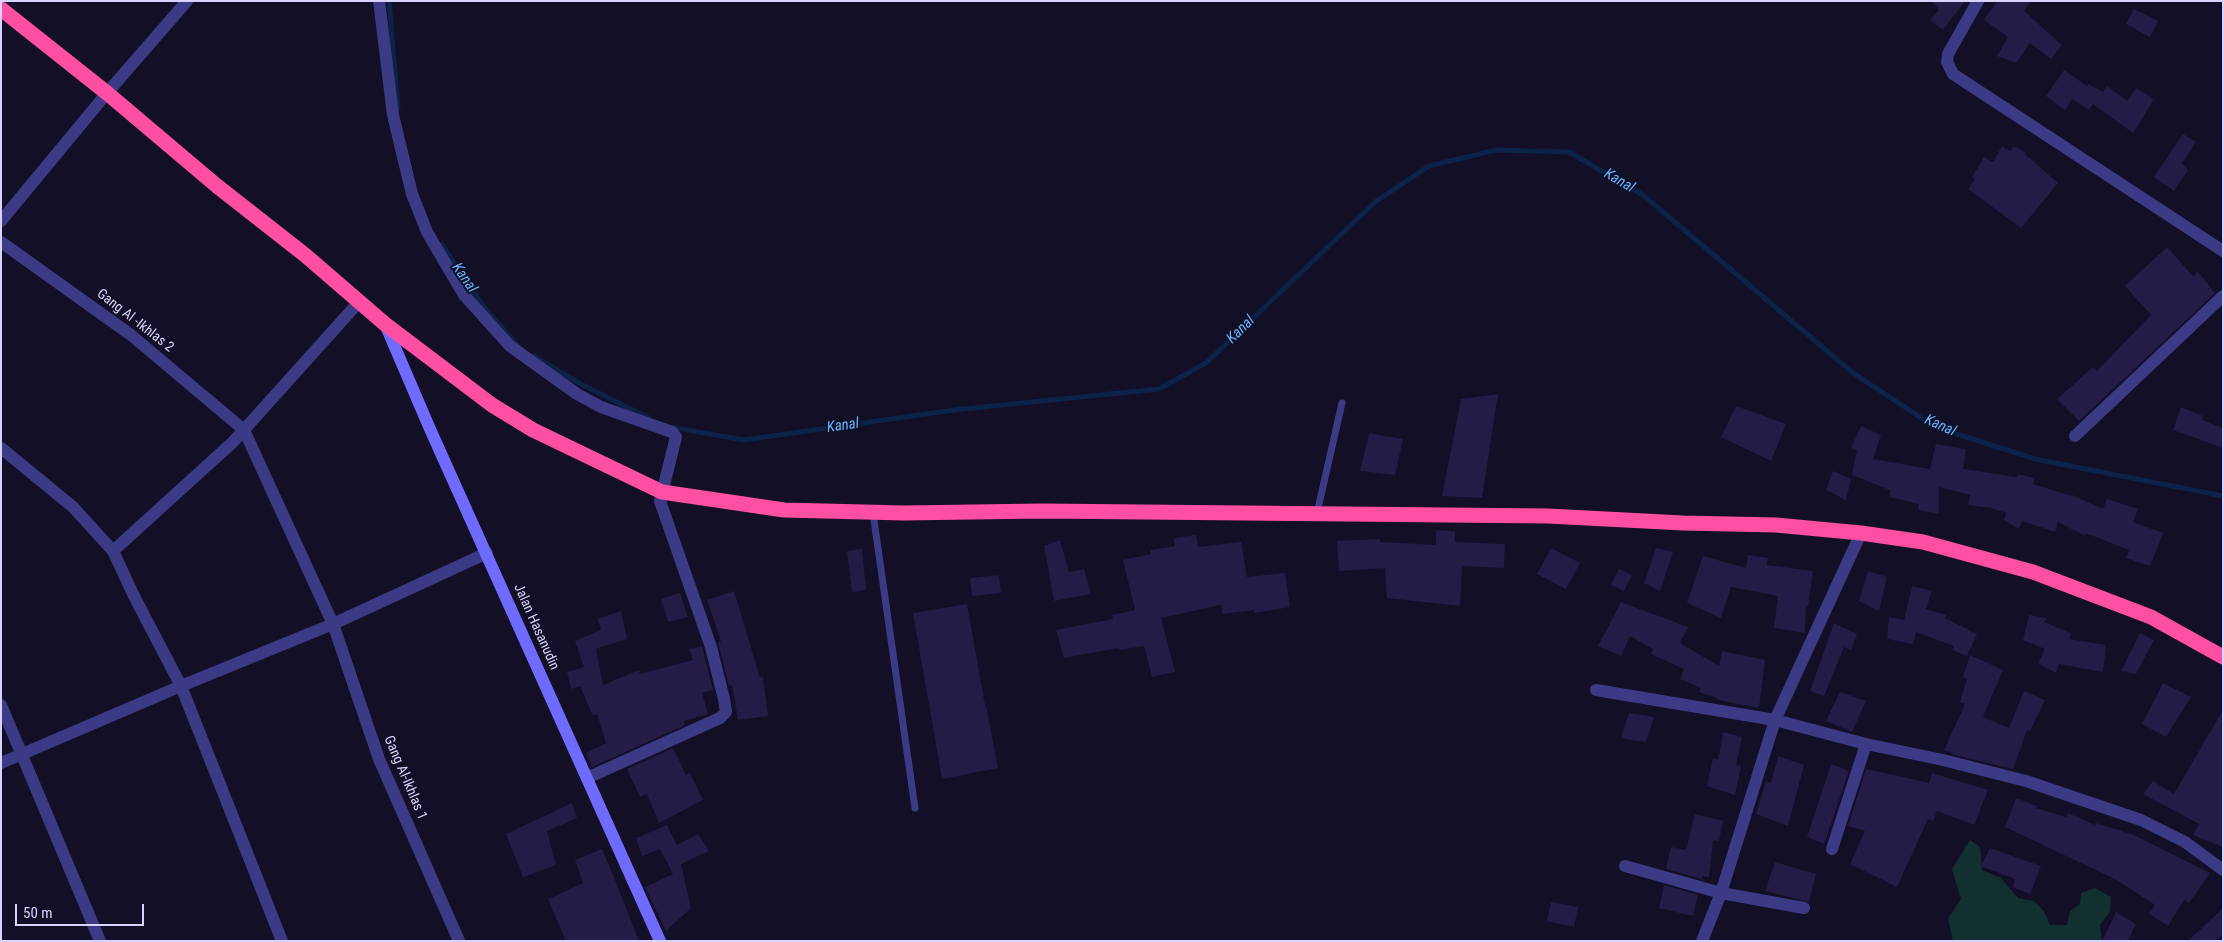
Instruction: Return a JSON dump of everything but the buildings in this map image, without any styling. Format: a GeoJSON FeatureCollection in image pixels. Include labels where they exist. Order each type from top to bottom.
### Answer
{"type":"FeatureCollection","features":[{"type":"Feature","properties":{"kind":"highway"},"geometry":{"type":"LineString","coordinates":[[1,9],[106,93],[217,186],[305,255],[358,303],[492,405],[533,430],[662,492],[784,510],[873,513],[1042,511],[1548,516],[1682,523],[1776,525],[1861,533],[1923,542],[2033,572],[2151,618],[2223,657]]}},
{"type":"Feature","properties":{"kind":"main road","name":"Jalan Hasanudin"},"geometry":{"type":"LineString","coordinates":[[385,324],[430,429],[660,941]]}},
{"type":"Feature","properties":{"kind":"street"},"geometry":{"type":"LineString","coordinates":[[1,221],[106,93],[187,1]]}},
{"type":"Feature","properties":{"kind":"street"},"geometry":{"type":"LineString","coordinates":[[379,1],[393,115],[412,194],[427,232],[442,261],[464,295],[510,346],[577,394],[601,407],[676,435],[677,441],[660,501],[711,648],[726,712],[720,718],[587,778]]}},
{"type":"Feature","properties":{"kind":"street"},"geometry":{"type":"LineString","coordinates":[[1978,1],[1948,54],[1947,62],[1952,74],[2223,251]]}},
{"type":"Feature","properties":{"kind":"street","name":"Gang Al -Ikhlas 2"},"geometry":{"type":"LineString","coordinates":[[1,242],[130,334],[244,430]]}},
{"type":"Feature","properties":{"kind":"street"},"geometry":{"type":"LineString","coordinates":[[2075,436],[2223,296]]}},
{"type":"Feature","properties":{"kind":"street"},"geometry":{"type":"LineString","coordinates":[[113,551],[244,430],[358,303]]}},
{"type":"Feature","properties":{"kind":"street","name":"Gang Al-Ikhlas 1"},"geometry":{"type":"LineString","coordinates":[[244,430],[332,624],[379,759],[459,941]]}},
{"type":"Feature","properties":{"kind":"street"},"geometry":{"type":"LineString","coordinates":[[1,448],[73,507],[113,551],[181,686],[282,941]]}},
{"type":"Feature","properties":{"kind":"street"},"geometry":{"type":"LineString","coordinates":[[1702,941],[1721,893],[1775,720],[1861,533]]}},
{"type":"Feature","properties":{"kind":"street"},"geometry":{"type":"LineString","coordinates":[[1,763],[332,624],[487,553]]}},
{"type":"Feature","properties":{"kind":"street"},"geometry":{"type":"LineString","coordinates":[[1596,690],[1775,720],[1866,744],[1943,760],[2026,781],[2141,820],[2185,842],[2223,870]]}},
{"type":"Feature","properties":{"kind":"street"},"geometry":{"type":"LineString","coordinates":[[1,705],[100,941]]}},
{"type":"Feature","properties":{"kind":"street"},"geometry":{"type":"LineString","coordinates":[[1832,849],[1866,744]]}},
{"type":"Feature","properties":{"kind":"street"},"geometry":{"type":"LineString","coordinates":[[1625,866],[1721,893],[1804,908]]}},
{"type":"Feature","properties":{"kind":"lane"},"geometry":{"type":"LineString","coordinates":[[1317,514],[1342,403]]}},
{"type":"Feature","properties":{"kind":"lane"},"geometry":{"type":"LineString","coordinates":[[873,513],[915,808]]}},
{"type":"Feature","properties":{"kind":"green space"},"geometry":{"type":"Polygon","coordinates":[[[1970,840],[1980,847],[1982,870],[2001,878],[2018,898],[2034,901],[2044,911],[2050,925],[2067,925],[2070,911],[2080,904],[2081,893],[2095,888],[2111,897],[2110,912],[2100,925],[2102,941],[1953,941],[1948,918],[1961,899],[1952,869],[1970,840]]]}},
{"type":"Feature","properties":{"kind":"waterway","name":"Kanal"},"geometry":{"type":"LineString","coordinates":[[389,1],[398,108]]}},
{"type":"Feature","properties":{"kind":"waterway","name":"Kanal"},"geometry":{"type":"LineString","coordinates":[[671,427],[744,440],[954,410],[1159,389],[1206,363],[1375,202],[1429,166],[1496,150],[1569,152],[1643,195],[1853,373],[1935,427],[2035,459],[2223,496]]}},
{"type":"Feature","properties":{"kind":"waterway","name":"Kanal"},"geometry":{"type":"LineString","coordinates":[[442,245],[484,307],[518,346]]}},
{"type":"Feature","properties":{"kind":"waterway","name":"Kanal"},"geometry":{"type":"LineString","coordinates":[[534,356],[581,384],[649,418]]}}]}
